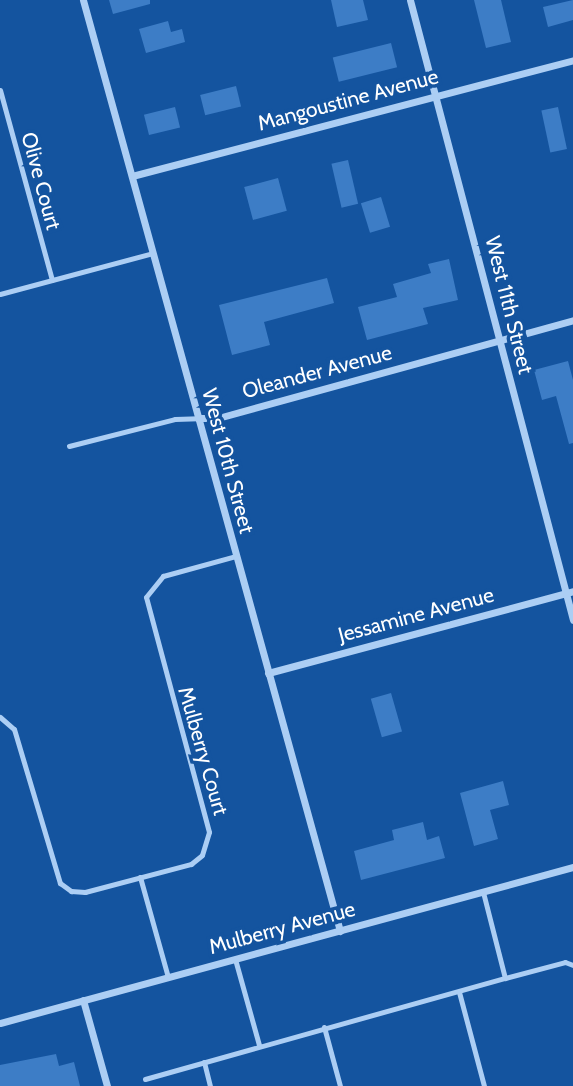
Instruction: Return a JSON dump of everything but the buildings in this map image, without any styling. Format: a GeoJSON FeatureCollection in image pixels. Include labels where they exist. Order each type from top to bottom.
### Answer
{"type":"FeatureCollection","features":[{"type":"Feature","properties":{"kind":"street","name":"West 10th Street"},"geometry":{"type":"LineString","coordinates":[[83,0],[340,930]]}},
{"type":"Feature","properties":{"kind":"street","name":"West 11th Street"},"geometry":{"type":"LineString","coordinates":[[410,0],[499,340],[569,592],[573,620]]}},
{"type":"Feature","properties":{"kind":"street","name":"Mangoustine Avenue"},"geometry":{"type":"LineString","coordinates":[[132,176],[573,60]]}},
{"type":"Feature","properties":{"kind":"street","name":"Oleander Avenue"},"geometry":{"type":"LineString","coordinates":[[198,418],[218,418],[573,320]]}},
{"type":"Feature","properties":{"kind":"street","name":"Jessamine Avenue"},"geometry":{"type":"LineString","coordinates":[[268,673],[569,592]]}},
{"type":"Feature","properties":{"kind":"street","name":"Mulberry Avenue"},"geometry":{"type":"LineString","coordinates":[[0,1023],[573,867]]}},
{"type":"Feature","properties":{"kind":"street"},"geometry":{"type":"LineString","coordinates":[[83,1000],[107,1086]]}},
{"type":"Feature","properties":{"kind":"lane","name":"Olive Court"},"geometry":{"type":"LineString","coordinates":[[0,90],[52,280]]}},
{"type":"Feature","properties":{"kind":"lane"},"geometry":{"type":"LineString","coordinates":[[0,294],[153,253]]}},
{"type":"Feature","properties":{"kind":"lane","name":"Oleander Avenue"},"geometry":{"type":"LineString","coordinates":[[69,446],[175,419],[198,418]]}},
{"type":"Feature","properties":{"kind":"lane","name":"Mulberry Court"},"geometry":{"type":"LineString","coordinates":[[0,717],[14,729],[60,883],[71,891],[85,892],[191,864],[202,855],[209,832],[146,610],[146,597],[163,576],[236,556]]}},
{"type":"Feature","properties":{"kind":"lane"},"geometry":{"type":"LineString","coordinates":[[140,877],[168,978]]}},
{"type":"Feature","properties":{"kind":"lane"},"geometry":{"type":"LineString","coordinates":[[482,892],[505,978]]}},
{"type":"Feature","properties":{"kind":"lane"},"geometry":{"type":"LineString","coordinates":[[235,958],[259,1045]]}},
{"type":"Feature","properties":{"kind":"lane"},"geometry":{"type":"LineString","coordinates":[[145,1079],[259,1045],[565,962],[573,965]]}},
{"type":"Feature","properties":{"kind":"lane"},"geometry":{"type":"LineString","coordinates":[[459,992],[484,1086]]}},
{"type":"Feature","properties":{"kind":"lane"},"geometry":{"type":"LineString","coordinates":[[324,1027],[340,1086]]}},
{"type":"Feature","properties":{"kind":"lane"},"geometry":{"type":"LineString","coordinates":[[204,1062],[210,1086]]}}]}
